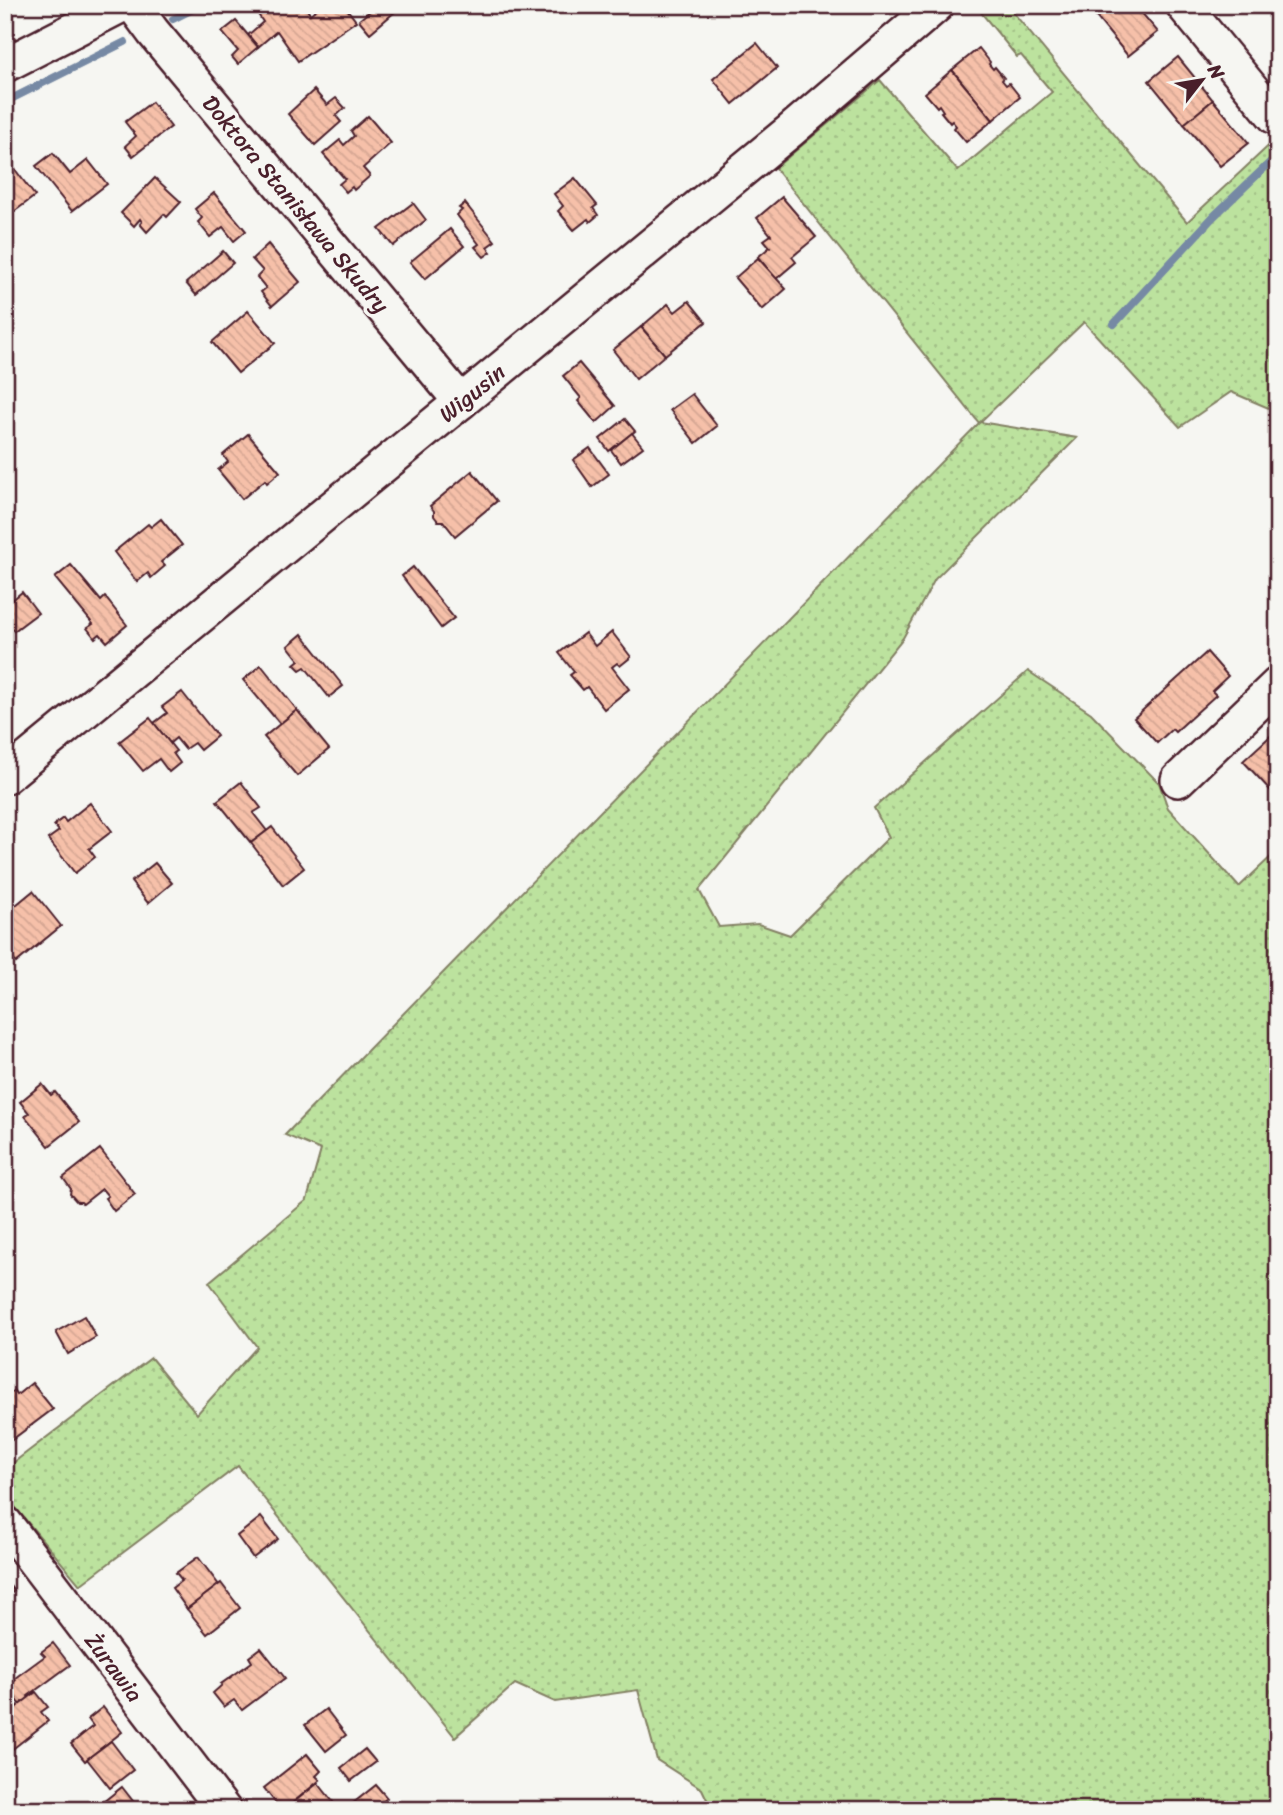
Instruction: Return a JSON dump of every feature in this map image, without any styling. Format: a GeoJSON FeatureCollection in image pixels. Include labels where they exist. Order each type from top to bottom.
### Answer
{"type":"FeatureCollection","features":[{"type":"Feature","properties":{"kind":"street"},"geometry":{"type":"LineString","coordinates":[[5,65],[122,5]]}},
{"type":"Feature","properties":{"kind":"street","name":"Doktora Stanisława Skudry"},"geometry":{"type":"LineString","coordinates":[[133,5],[461,402]]}},
{"type":"Feature","properties":{"kind":"street","name":"Wigusin"},"geometry":{"type":"LineString","coordinates":[[5,777],[790,131],[937,5]]}},
{"type":"Feature","properties":{"kind":"street"},"geometry":{"type":"LineString","coordinates":[[1183,5],[1275,117]]}},
{"type":"Feature","properties":{"kind":"street"},"geometry":{"type":"LineString","coordinates":[[1178,780],[1278,684]]}},
{"type":"Feature","properties":{"kind":"street","name":"Żurawia"},"geometry":{"type":"LineString","coordinates":[[5,1524],[224,1810]]}},
{"type":"Feature","properties":{"kind":"green space"},"geometry":{"type":"Polygon","coordinates":[[[975,5],[1007,5],[1187,222],[1278,137],[1278,412],[1231,392],[1180,427],[1084,322],[980,422],[1077,438],[935,579],[903,638],[699,890],[719,927],[758,924],[790,935],[889,837],[874,808],[1028,671],[1091,713],[1159,783],[1168,808],[1239,887],[1278,850],[1278,1810],[712,1810],[702,1789],[657,1760],[638,1690],[555,1702],[515,1684],[455,1737],[238,1466],[80,1585],[5,1495],[5,1469],[151,1358],[197,1414],[257,1347],[209,1282],[307,1200],[321,1150],[285,1135],[979,423],[775,168],[880,80],[958,171],[1052,92],[1021,55],[1017,57],[975,5]]]}},
{"type":"Feature","properties":{"kind":"building"},"geometry":{"type":"Polygon","coordinates":[[[252,5],[304,5],[310,14],[322,5],[344,5],[356,21],[298,61],[277,31],[258,47],[248,35],[263,22],[252,5]]]}},
{"type":"Feature","properties":{"kind":"building"},"geometry":{"type":"Polygon","coordinates":[[[377,5],[403,5],[370,33],[359,20],[377,5]]]}},
{"type":"Feature","properties":{"kind":"building"},"geometry":{"type":"Polygon","coordinates":[[[1087,5],[1102,5],[1093,13],[1087,5]]]}},
{"type":"Feature","properties":{"kind":"building"},"geometry":{"type":"Polygon","coordinates":[[[1102,5],[1135,5],[1158,32],[1128,56],[1093,13],[1102,5]]]}},
{"type":"Feature","properties":{"kind":"building"},"geometry":{"type":"Polygon","coordinates":[[[236,21],[258,47],[238,64],[232,57],[238,51],[222,32],[236,21]]]}},
{"type":"Feature","properties":{"kind":"building"},"geometry":{"type":"Polygon","coordinates":[[[757,43],[777,68],[733,104],[713,79],[757,43]]]}},
{"type":"Feature","properties":{"kind":"building"},"geometry":{"type":"Polygon","coordinates":[[[979,48],[993,69],[995,67],[1004,78],[1002,80],[1006,85],[1009,83],[1020,97],[993,120],[952,70],[979,48]]]}},
{"type":"Feature","properties":{"kind":"building"},"geometry":{"type":"Polygon","coordinates":[[[1178,57],[1213,100],[1184,124],[1149,81],[1178,57]]]}},
{"type":"Feature","properties":{"kind":"building"},"geometry":{"type":"Polygon","coordinates":[[[952,70],[993,120],[966,142],[954,128],[956,126],[952,121],[950,123],[941,112],[943,111],[939,105],[937,107],[925,93],[952,70]]]}},
{"type":"Feature","properties":{"kind":"building"},"geometry":{"type":"Polygon","coordinates":[[[314,90],[327,105],[336,98],[345,108],[336,116],[341,122],[315,145],[288,114],[314,90]]]}},
{"type":"Feature","properties":{"kind":"building"},"geometry":{"type":"Polygon","coordinates":[[[1213,100],[1249,143],[1220,166],[1184,124],[1213,100]]]}},
{"type":"Feature","properties":{"kind":"building"},"geometry":{"type":"Polygon","coordinates":[[[152,102],[171,127],[133,156],[125,146],[136,136],[125,122],[152,102]]]}},
{"type":"Feature","properties":{"kind":"building"},"geometry":{"type":"Polygon","coordinates":[[[368,116],[391,143],[363,168],[370,176],[354,190],[352,187],[346,192],[339,184],[345,179],[323,154],[340,140],[344,145],[354,136],[351,131],[368,116]]]}},
{"type":"Feature","properties":{"kind":"building"},"geometry":{"type":"Polygon","coordinates":[[[53,153],[70,174],[88,160],[107,184],[72,211],[36,166],[53,153]]]}},
{"type":"Feature","properties":{"kind":"building"},"geometry":{"type":"Polygon","coordinates":[[[5,156],[35,196],[7,217],[5,215],[5,156]]]}},
{"type":"Feature","properties":{"kind":"building"},"geometry":{"type":"Polygon","coordinates":[[[155,178],[181,202],[167,217],[164,214],[147,232],[140,224],[140,219],[134,226],[121,213],[155,178]]]}},
{"type":"Feature","properties":{"kind":"building"},"geometry":{"type":"Polygon","coordinates":[[[575,178],[597,205],[593,208],[598,215],[574,230],[558,211],[563,206],[554,194],[575,178]]]}},
{"type":"Feature","properties":{"kind":"building"},"geometry":{"type":"Polygon","coordinates":[[[214,193],[246,231],[234,241],[223,227],[210,237],[198,222],[202,218],[195,209],[214,193]]]}},
{"type":"Feature","properties":{"kind":"building"},"geometry":{"type":"Polygon","coordinates":[[[782,197],[816,237],[792,257],[796,262],[776,279],[758,257],[770,247],[764,240],[771,235],[757,218],[782,197]]]}},
{"type":"Feature","properties":{"kind":"building"},"geometry":{"type":"Polygon","coordinates":[[[413,203],[426,220],[393,246],[379,229],[413,203]]]}},
{"type":"Feature","properties":{"kind":"building"},"geometry":{"type":"Polygon","coordinates":[[[465,203],[495,241],[487,247],[491,252],[484,257],[475,247],[479,244],[457,215],[462,210],[459,208],[465,203]]]}},
{"type":"Feature","properties":{"kind":"building"},"geometry":{"type":"Polygon","coordinates":[[[450,229],[464,246],[425,279],[410,262],[450,229]]]}},
{"type":"Feature","properties":{"kind":"building"},"geometry":{"type":"Polygon","coordinates":[[[268,244],[300,282],[272,306],[261,292],[266,288],[257,277],[263,271],[252,259],[268,244]]]}},
{"type":"Feature","properties":{"kind":"building"},"geometry":{"type":"Polygon","coordinates":[[[223,251],[233,263],[196,295],[186,283],[223,251]]]}},
{"type":"Feature","properties":{"kind":"building"},"geometry":{"type":"Polygon","coordinates":[[[758,258],[786,289],[762,310],[735,278],[758,258]]]}},
{"type":"Feature","properties":{"kind":"building"},"geometry":{"type":"Polygon","coordinates":[[[689,301],[706,322],[665,355],[641,327],[668,304],[675,312],[689,301]]]}},
{"type":"Feature","properties":{"kind":"building"},"geometry":{"type":"Polygon","coordinates":[[[248,311],[275,343],[238,373],[212,342],[248,311]]]}},
{"type":"Feature","properties":{"kind":"building"},"geometry":{"type":"Polygon","coordinates":[[[641,327],[665,355],[636,379],[613,350],[641,327]]]}},
{"type":"Feature","properties":{"kind":"building"},"geometry":{"type":"Polygon","coordinates":[[[579,363],[615,406],[596,423],[563,376],[579,363]]]}},
{"type":"Feature","properties":{"kind":"building"},"geometry":{"type":"Polygon","coordinates":[[[692,394],[717,426],[696,443],[670,410],[692,394]]]}},
{"type":"Feature","properties":{"kind":"building"},"geometry":{"type":"Polygon","coordinates":[[[625,419],[635,431],[609,451],[600,439],[625,419]]]}},
{"type":"Feature","properties":{"kind":"building"},"geometry":{"type":"Polygon","coordinates":[[[632,433],[643,447],[621,463],[611,450],[632,433]]]}},
{"type":"Feature","properties":{"kind":"building"},"geometry":{"type":"Polygon","coordinates":[[[248,434],[280,472],[267,483],[265,480],[242,499],[218,470],[228,462],[223,455],[248,434]]]}},
{"type":"Feature","properties":{"kind":"building"},"geometry":{"type":"Polygon","coordinates":[[[590,448],[609,474],[592,487],[573,460],[590,448]]]}},
{"type":"Feature","properties":{"kind":"building"},"geometry":{"type":"Polygon","coordinates":[[[472,471],[497,501],[455,536],[443,521],[438,521],[430,506],[472,471]]]}},
{"type":"Feature","properties":{"kind":"building"},"geometry":{"type":"Polygon","coordinates":[[[161,519],[182,545],[161,562],[165,566],[151,578],[148,573],[137,582],[114,552],[148,524],[151,527],[161,519]]]}},
{"type":"Feature","properties":{"kind":"building"},"geometry":{"type":"Polygon","coordinates":[[[71,565],[101,601],[105,597],[127,625],[107,642],[100,634],[95,638],[87,628],[93,624],[55,578],[71,565]]]}},
{"type":"Feature","properties":{"kind":"building"},"geometry":{"type":"Polygon","coordinates":[[[413,567],[454,618],[441,628],[402,576],[413,567]]]}},
{"type":"Feature","properties":{"kind":"building"},"geometry":{"type":"Polygon","coordinates":[[[22,592],[38,613],[14,631],[5,619],[5,606],[22,592]]]}},
{"type":"Feature","properties":{"kind":"building"},"geometry":{"type":"Polygon","coordinates":[[[612,632],[631,657],[620,666],[617,663],[612,667],[629,689],[604,709],[587,687],[583,690],[570,675],[574,672],[559,653],[585,633],[595,646],[612,632]]]}},
{"type":"Feature","properties":{"kind":"building"},"geometry":{"type":"Polygon","coordinates":[[[302,634],[343,686],[329,697],[305,667],[300,670],[294,664],[299,660],[288,646],[302,634]]]}},
{"type":"Feature","properties":{"kind":"building"},"geometry":{"type":"Polygon","coordinates":[[[1207,652],[1228,676],[1212,691],[1216,695],[1175,732],[1172,729],[1157,743],[1134,718],[1207,652]]]}},
{"type":"Feature","properties":{"kind":"building"},"geometry":{"type":"Polygon","coordinates":[[[261,665],[297,710],[280,724],[243,680],[261,665]]]}},
{"type":"Feature","properties":{"kind":"building"},"geometry":{"type":"Polygon","coordinates":[[[182,692],[217,736],[200,750],[194,743],[185,749],[176,738],[170,743],[154,723],[167,713],[162,707],[182,692]]]}},
{"type":"Feature","properties":{"kind":"building"},"geometry":{"type":"Polygon","coordinates":[[[297,710],[329,749],[297,776],[264,737],[297,710]]]}},
{"type":"Feature","properties":{"kind":"building"},"geometry":{"type":"Polygon","coordinates":[[[150,718],[176,751],[173,753],[180,763],[169,772],[159,759],[143,771],[119,742],[150,718]]]}},
{"type":"Feature","properties":{"kind":"building"},"geometry":{"type":"Polygon","coordinates":[[[1278,729],[1278,784],[1271,791],[1243,761],[1278,729]]]}},
{"type":"Feature","properties":{"kind":"building"},"geometry":{"type":"Polygon","coordinates":[[[241,782],[261,808],[253,813],[267,831],[251,843],[217,801],[241,782]]]}},
{"type":"Feature","properties":{"kind":"building"},"geometry":{"type":"Polygon","coordinates":[[[90,803],[112,831],[89,849],[95,857],[75,873],[48,839],[59,831],[54,825],[63,818],[66,822],[90,803]]]}},
{"type":"Feature","properties":{"kind":"building"},"geometry":{"type":"Polygon","coordinates":[[[272,827],[304,868],[283,885],[251,843],[272,827]]]}},
{"type":"Feature","properties":{"kind":"building"},"geometry":{"type":"Polygon","coordinates":[[[155,863],[172,883],[148,903],[131,882],[155,863]]]}},
{"type":"Feature","properties":{"kind":"building"},"geometry":{"type":"Polygon","coordinates":[[[33,891],[61,926],[16,963],[5,950],[5,914],[33,891]]]}},
{"type":"Feature","properties":{"kind":"building"},"geometry":{"type":"Polygon","coordinates":[[[42,1084],[51,1095],[55,1092],[79,1122],[49,1146],[25,1116],[29,1113],[20,1102],[42,1084]]]}},
{"type":"Feature","properties":{"kind":"building"},"geometry":{"type":"Polygon","coordinates":[[[100,1149],[135,1194],[114,1211],[102,1189],[83,1204],[77,1202],[63,1178],[100,1149]]]}},
{"type":"Feature","properties":{"kind":"building"},"geometry":{"type":"Polygon","coordinates":[[[84,1316],[96,1337],[68,1354],[56,1332],[84,1316]]]}},
{"type":"Feature","properties":{"kind":"building"},"geometry":{"type":"Polygon","coordinates":[[[32,1383],[53,1409],[9,1442],[5,1437],[5,1398],[14,1391],[17,1395],[32,1383]]]}},
{"type":"Feature","properties":{"kind":"building"},"geometry":{"type":"Polygon","coordinates":[[[261,1517],[278,1539],[253,1558],[237,1536],[261,1517]]]}},
{"type":"Feature","properties":{"kind":"building"},"geometry":{"type":"Polygon","coordinates":[[[198,1557],[219,1585],[187,1609],[172,1588],[182,1580],[176,1573],[198,1557]]]}},
{"type":"Feature","properties":{"kind":"building"},"geometry":{"type":"Polygon","coordinates":[[[5,1580],[14,1591],[5,1598],[5,1580]]]}},
{"type":"Feature","properties":{"kind":"building"},"geometry":{"type":"Polygon","coordinates":[[[221,1583],[240,1608],[207,1634],[187,1609],[221,1583]]]}},
{"type":"Feature","properties":{"kind":"building"},"geometry":{"type":"Polygon","coordinates":[[[53,1643],[70,1665],[28,1696],[21,1705],[7,1687],[45,1656],[41,1652],[53,1643]]]}},
{"type":"Feature","properties":{"kind":"building"},"geometry":{"type":"Polygon","coordinates":[[[261,1648],[285,1678],[242,1710],[234,1700],[224,1707],[213,1693],[252,1662],[249,1657],[261,1648]]]}},
{"type":"Feature","properties":{"kind":"building"},"geometry":{"type":"Polygon","coordinates":[[[36,1692],[48,1707],[41,1712],[48,1721],[5,1755],[5,1716],[36,1692]]]}},
{"type":"Feature","properties":{"kind":"building"},"geometry":{"type":"Polygon","coordinates":[[[103,1707],[122,1732],[85,1761],[71,1744],[93,1726],[88,1719],[103,1707]]]}},
{"type":"Feature","properties":{"kind":"building"},"geometry":{"type":"Polygon","coordinates":[[[326,1709],[346,1735],[326,1751],[305,1725],[326,1709]]]}},
{"type":"Feature","properties":{"kind":"building"},"geometry":{"type":"Polygon","coordinates":[[[111,1741],[133,1770],[110,1788],[87,1759],[111,1741]]]}},
{"type":"Feature","properties":{"kind":"building"},"geometry":{"type":"Polygon","coordinates":[[[365,1749],[376,1762],[351,1781],[341,1768],[365,1749]]]}},
{"type":"Feature","properties":{"kind":"building"},"geometry":{"type":"Polygon","coordinates":[[[307,1754],[321,1771],[316,1776],[320,1780],[281,1810],[264,1788],[307,1754]]]}},
{"type":"Feature","properties":{"kind":"building"},"geometry":{"type":"Polygon","coordinates":[[[318,1783],[337,1807],[334,1810],[284,1810],[318,1783]]]}},
{"type":"Feature","properties":{"kind":"building"},"geometry":{"type":"Polygon","coordinates":[[[376,1785],[387,1798],[373,1810],[348,1810],[347,1808],[376,1785]]]}},
{"type":"Feature","properties":{"kind":"building"},"geometry":{"type":"Polygon","coordinates":[[[122,1787],[140,1810],[93,1810],[122,1787]]]}},
{"type":"Feature","properties":{"kind":"building"},"geometry":{"type":"Polygon","coordinates":[[[484,1802],[491,1810],[474,1810],[484,1802]]]}},
{"type":"Feature","properties":{"kind":"waterway"},"geometry":{"type":"LineString","coordinates":[[173,19],[201,5]]}},
{"type":"Feature","properties":{"kind":"waterway"},"geometry":{"type":"LineString","coordinates":[[5,102],[125,42]]}},
{"type":"Feature","properties":{"kind":"waterway"},"geometry":{"type":"LineString","coordinates":[[1114,324],[1213,217],[1278,155]]}}]}
